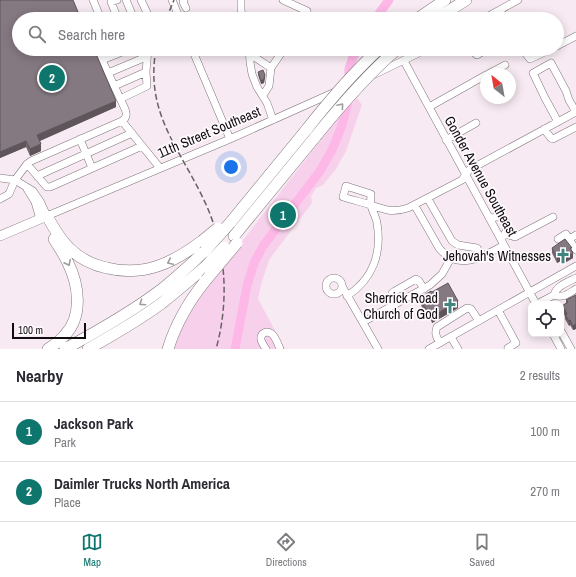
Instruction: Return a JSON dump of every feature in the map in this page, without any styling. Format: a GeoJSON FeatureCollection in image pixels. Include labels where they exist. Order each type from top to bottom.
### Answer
{"type":"FeatureCollection","features":[{"type":"Feature","properties":{"kind":"highway"},"geometry":{"type":"LineString","coordinates":[[427,12],[445,0]]}},
{"type":"Feature","properties":{"kind":"highway"},"geometry":{"type":"LineString","coordinates":[[447,12],[466,0]]}},
{"type":"Feature","properties":{"kind":"highway"},"geometry":{"type":"LineString","coordinates":[[65,349],[148,299],[178,276],[203,246],[229,220],[346,83],[372,56]]}},
{"type":"Feature","properties":{"kind":"highway"},"geometry":{"type":"LineString","coordinates":[[168,349],[174,330],[184,310],[236,240],[316,136],[360,84],[390,56]]}},
{"type":"Feature","properties":{"kind":"highway"},"geometry":{"type":"LineString","coordinates":[[43,217],[74,252],[95,265],[115,270],[137,271],[158,267],[203,246]]}},
{"type":"Feature","properties":{"kind":"highway"},"geometry":{"type":"LineString","coordinates":[[43,217],[68,262],[74,276],[77,298],[77,309],[73,323],[65,335],[48,349]]}},
{"type":"Feature","properties":{"kind":"highway"},"geometry":{"type":"LineString","coordinates":[[88,349],[127,326],[161,303],[191,280],[236,240]]}},
{"type":"Feature","properties":{"kind":"main road","name":"11th Street Southeast"},"geometry":{"type":"LineString","coordinates":[[0,236],[43,217]]}},
{"type":"Feature","properties":{"kind":"street"},"geometry":{"type":"LineString","coordinates":[[94,0],[99,12]]}},
{"type":"Feature","properties":{"kind":"street"},"geometry":{"type":"LineString","coordinates":[[115,12],[111,2],[117,0]]}},
{"type":"Feature","properties":{"kind":"street"},"geometry":{"type":"LineString","coordinates":[[126,0],[131,12]]}},
{"type":"Feature","properties":{"kind":"street"},"geometry":{"type":"LineString","coordinates":[[141,0],[147,12]]}},
{"type":"Feature","properties":{"kind":"street"},"geometry":{"type":"LineString","coordinates":[[172,0],[177,12]]}},
{"type":"Feature","properties":{"kind":"street"},"geometry":{"type":"LineString","coordinates":[[184,0],[186,8]]}},
{"type":"Feature","properties":{"kind":"street"},"geometry":{"type":"LineString","coordinates":[[241,0],[241,12]]}},
{"type":"Feature","properties":{"kind":"street"},"geometry":{"type":"LineString","coordinates":[[283,0],[306,11]]}},
{"type":"Feature","properties":{"kind":"street"},"geometry":{"type":"LineString","coordinates":[[496,12],[518,0]]}},
{"type":"Feature","properties":{"kind":"street"},"geometry":{"type":"LineString","coordinates":[[564,42],[576,36]]}},
{"type":"Feature","properties":{"kind":"street"},"geometry":{"type":"LineString","coordinates":[[0,199],[9,194],[15,180],[27,164],[33,160],[122,121],[125,118],[126,114],[120,99],[100,56]]}},
{"type":"Feature","properties":{"kind":"street"},"geometry":{"type":"LineString","coordinates":[[102,60],[109,56]]}},
{"type":"Feature","properties":{"kind":"street"},"geometry":{"type":"LineString","coordinates":[[108,73],[141,56]]}},
{"type":"Feature","properties":{"kind":"street"},"geometry":{"type":"LineString","coordinates":[[120,99],[147,86],[147,56]]}},
{"type":"Feature","properties":{"kind":"street"},"geometry":{"type":"LineString","coordinates":[[195,56],[230,139]]}},
{"type":"Feature","properties":{"kind":"street"},"geometry":{"type":"LineString","coordinates":[[250,56],[252,74],[263,95],[273,120]]}},
{"type":"Feature","properties":{"kind":"street"},"geometry":{"type":"LineString","coordinates":[[256,56],[271,68]]}},
{"type":"Feature","properties":{"kind":"street"},"geometry":{"type":"LineString","coordinates":[[263,95],[269,86],[271,68],[279,56]]}},
{"type":"Feature","properties":{"kind":"street","name":"11th Street Southeast"},"geometry":{"type":"LineString","coordinates":[[43,217],[230,139],[414,56]]}},
{"type":"Feature","properties":{"kind":"street"},"geometry":{"type":"LineString","coordinates":[[528,56],[530,59],[536,56]]}},
{"type":"Feature","properties":{"kind":"street","name":"Gonder Avenue Southeast"},"geometry":{"type":"LineString","coordinates":[[404,61],[446,140],[490,219],[503,239],[535,301]]}},
{"type":"Feature","properties":{"kind":"street"},"geometry":{"type":"LineString","coordinates":[[347,296],[362,284],[369,274],[377,256],[378,230],[376,217],[371,205],[383,210],[394,211],[401,211],[415,206],[462,180],[469,170],[544,129],[558,122],[576,112],[551,63],[533,73],[558,122]]}},
{"type":"Feature","properties":{"kind":"street"},"geometry":{"type":"LineString","coordinates":[[500,68],[505,65]]}},
{"type":"Feature","properties":{"kind":"street"},"geometry":{"type":"LineString","coordinates":[[114,86],[146,72]]}},
{"type":"Feature","properties":{"kind":"street"},"geometry":{"type":"LineString","coordinates":[[429,107],[480,79]]}},
{"type":"Feature","properties":{"kind":"street"},"geometry":{"type":"LineString","coordinates":[[122,121],[160,168]]}},
{"type":"Feature","properties":{"kind":"street"},"geometry":{"type":"LineString","coordinates":[[446,140],[476,123]]}},
{"type":"Feature","properties":{"kind":"street"},"geometry":{"type":"LineString","coordinates":[[544,129],[553,139],[576,127]]}},
{"type":"Feature","properties":{"kind":"street"},"geometry":{"type":"LineString","coordinates":[[37,176],[132,134]]}},
{"type":"Feature","properties":{"kind":"street"},"geometry":{"type":"LineString","coordinates":[[80,139],[92,168]]}},
{"type":"Feature","properties":{"kind":"street"},"geometry":{"type":"LineString","coordinates":[[27,164],[45,186],[50,187],[142,146]]}},
{"type":"Feature","properties":{"kind":"street"},"geometry":{"type":"LineString","coordinates":[[0,178],[15,180],[26,187],[43,217]]}},
{"type":"Feature","properties":{"kind":"street"},"geometry":{"type":"LineString","coordinates":[[428,198],[452,241],[458,245],[477,248],[482,257]]}},
{"type":"Feature","properties":{"kind":"street"},"geometry":{"type":"LineString","coordinates":[[415,206],[438,248],[445,255],[458,260],[469,261],[482,257],[503,239],[507,229],[507,224],[504,219],[496,217],[490,219]]}},
{"type":"Feature","properties":{"kind":"street"},"geometry":{"type":"LineString","coordinates":[[503,239],[515,237],[553,217]]}},
{"type":"Feature","properties":{"kind":"street"},"geometry":{"type":"LineString","coordinates":[[558,239],[566,234],[573,237],[576,250]]}},
{"type":"Feature","properties":{"kind":"street"},"geometry":{"type":"LineString","coordinates":[[363,322],[424,289],[439,278],[451,258]]}},
{"type":"Feature","properties":{"kind":"street"},"geometry":{"type":"LineString","coordinates":[[429,349],[576,266]]}},
{"type":"Feature","properties":{"kind":"street"},"geometry":{"type":"LineString","coordinates":[[543,301],[554,295],[557,288],[576,278]]}},
{"type":"Feature","properties":{"kind":"street"},"geometry":{"type":"LineString","coordinates":[[395,304],[392,293],[416,279],[424,289]]}},
{"type":"Feature","properties":{"kind":"street"},"geometry":{"type":"LineString","coordinates":[[342,286],[378,349]]}},
{"type":"Feature","properties":{"kind":"street"},"geometry":{"type":"LineString","coordinates":[[554,295],[562,297],[576,289]]}},
{"type":"Feature","properties":{"kind":"street"},"geometry":{"type":"LineString","coordinates":[[440,343],[435,330],[437,327],[467,308],[471,309],[479,321]]}},
{"type":"Feature","properties":{"kind":"street"},"geometry":{"type":"LineString","coordinates":[[498,310],[516,344],[508,348]]}},
{"type":"Feature","properties":{"kind":"street"},"geometry":{"type":"LineString","coordinates":[[266,349],[261,335],[268,332],[273,336],[280,349]]}},
{"type":"Feature","properties":{"kind":"street"},"geometry":{"type":"LineString","coordinates":[[564,336],[571,349]]}},
{"type":"Feature","properties":{"kind":"street"},"geometry":{"type":"LineString","coordinates":[[451,337],[458,349]]}},
{"type":"Feature","properties":{"kind":"street"},"geometry":{"type":"LineString","coordinates":[[555,337],[561,349]]}},
{"type":"Feature","properties":{"kind":"shaded area"},"geometry":{"type":"Polygon","coordinates":[[[357,98],[362,105],[346,151],[336,169],[323,185],[316,188],[311,196],[312,203],[269,260],[261,285],[258,299],[285,349],[174,349],[179,332],[195,302],[341,114],[357,98]]]}},
{"type":"Feature","properties":{"kind":"building"},"geometry":{"type":"Polygon","coordinates":[[[0,0],[73,0],[78,12],[12,12],[12,56],[97,56],[116,101],[37,135],[41,144],[30,149],[26,141],[0,152],[0,0]]]}},
{"type":"Feature","properties":{"kind":"building"},"geometry":{"type":"Polygon","coordinates":[[[263,70],[265,75],[264,79],[261,81],[258,72],[263,70]]]}},
{"type":"Feature","properties":{"kind":"building","name":"Jehovah's Witnesses"},"geometry":{"type":"Polygon","coordinates":[[[565,239],[572,248],[570,248],[573,253],[566,258],[564,255],[557,258],[552,248],[565,239]]]}},
{"type":"Feature","properties":{"kind":"building"},"geometry":{"type":"Polygon","coordinates":[[[448,283],[458,301],[432,317],[430,312],[428,312],[422,303],[424,302],[421,297],[448,283]]]}},
{"type":"Feature","properties":{"kind":"building"},"geometry":{"type":"Polygon","coordinates":[[[576,295],[576,324],[573,326],[565,315],[567,314],[564,309],[564,305],[568,302],[566,300],[576,295]]]}},
{"type":"Feature","properties":{"kind":"waterway"},"geometry":{"type":"LineString","coordinates":[[380,12],[389,0]]}},
{"type":"Feature","properties":{"kind":"waterway"},"geometry":{"type":"LineString","coordinates":[[235,349],[247,286],[254,263],[263,246],[320,171],[332,150],[341,128],[348,101],[349,69],[354,56]]}},
{"type":"Feature","properties":{"kind":"railway"},"geometry":{"type":"LineString","coordinates":[[169,12],[174,0]]}},
{"type":"Feature","properties":{"kind":"railway"},"geometry":{"type":"LineString","coordinates":[[155,56],[154,71],[155,92],[159,110],[174,145],[203,198],[211,216],[221,253],[224,292],[223,311],[216,349]]}},
{"type":"Feature","properties":{"kind":"place","name":"Daimler Trucks North America"},"geometry":{"type":"Point","coordinates":[52,78]}},
{"type":"Feature","properties":{"kind":"place","name":"Jackson Park"},"geometry":{"type":"Point","coordinates":[283,215]}},
{"type":"Feature","properties":{"kind":"place","name":"Jehovah's Witnesses"},"geometry":{"type":"Point","coordinates":[563,256]}},
{"type":"Feature","properties":{"kind":"place","name":"Sherrick Road Church of God"},"geometry":{"type":"Point","coordinates":[450,306]}}]}
